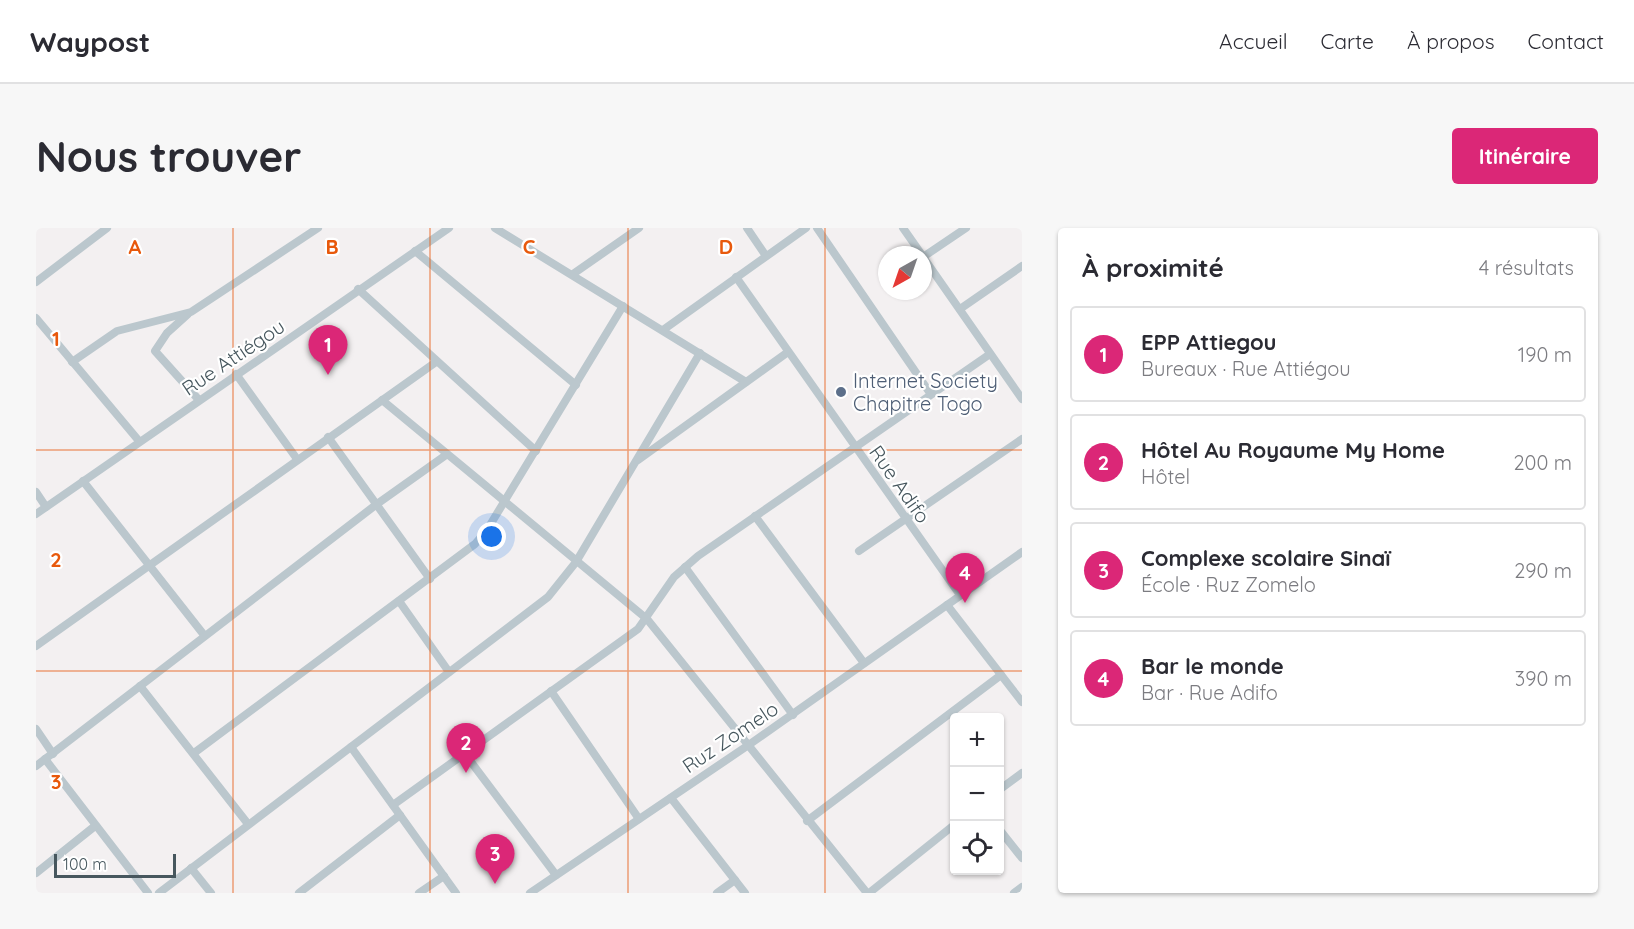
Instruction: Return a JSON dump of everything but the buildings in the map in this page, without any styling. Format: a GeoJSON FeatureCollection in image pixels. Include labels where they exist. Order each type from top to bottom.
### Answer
{"type":"FeatureCollection","features":[{"type":"Feature","properties":{"kind":"street"},"geometry":{"type":"LineString","coordinates":[[36,282],[107,228]]}},
{"type":"Feature","properties":{"kind":"street"},"geometry":{"type":"LineString","coordinates":[[199,400],[155,351],[167,333],[191,312],[318,228]]}},
{"type":"Feature","properties":{"kind":"street"},"geometry":{"type":"LineString","coordinates":[[495,228],[746,382]]}},
{"type":"Feature","properties":{"kind":"street"},"geometry":{"type":"LineString","coordinates":[[573,274],[639,228]]}},
{"type":"Feature","properties":{"kind":"street"},"geometry":{"type":"LineString","coordinates":[[747,228],[766,256]]}},
{"type":"Feature","properties":{"kind":"street"},"geometry":{"type":"LineString","coordinates":[[663,330],[806,228]]}},
{"type":"Feature","properties":{"kind":"street"},"geometry":{"type":"LineString","coordinates":[[818,228],[930,393]]}},
{"type":"Feature","properties":{"kind":"street"},"geometry":{"type":"LineString","coordinates":[[903,228],[916,246]]}},
{"type":"Feature","properties":{"kind":"street"},"geometry":{"type":"LineString","coordinates":[[932,250],[966,228]]}},
{"type":"Feature","properties":{"kind":"street","name":"Rue Attiégou"},"geometry":{"type":"LineString","coordinates":[[36,514],[446,229]]}},
{"type":"Feature","properties":{"kind":"street"},"geometry":{"type":"LineString","coordinates":[[415,251],[576,385]]}},
{"type":"Feature","properties":{"kind":"street"},"geometry":{"type":"LineString","coordinates":[[960,309],[1022,266]]}},
{"type":"Feature","properties":{"kind":"street"},"geometry":{"type":"LineString","coordinates":[[932,269],[1022,399]]}},
{"type":"Feature","properties":{"kind":"street","name":"Rue Adifo"},"geometry":{"type":"LineString","coordinates":[[736,277],[960,595]]}},
{"type":"Feature","properties":{"kind":"street"},"geometry":{"type":"LineString","coordinates":[[358,289],[536,451]]}},
{"type":"Feature","properties":{"kind":"street"},"geometry":{"type":"LineString","coordinates":[[194,753],[475,544],[487,530],[623,306]]}},
{"type":"Feature","properties":{"kind":"street"},"geometry":{"type":"LineString","coordinates":[[72,362],[117,331],[191,312]]}},
{"type":"Feature","properties":{"kind":"street"},"geometry":{"type":"LineString","coordinates":[[36,318],[139,441]]}},
{"type":"Feature","properties":{"kind":"street"},"geometry":{"type":"LineString","coordinates":[[633,464],[788,352]]}},
{"type":"Feature","properties":{"kind":"street"},"geometry":{"type":"LineString","coordinates":[[159,893],[548,597],[576,562],[700,353]]}},
{"type":"Feature","properties":{"kind":"street"},"geometry":{"type":"LineString","coordinates":[[393,805],[638,629],[674,577],[685,567],[930,393],[990,354]]}},
{"type":"Feature","properties":{"kind":"street"},"geometry":{"type":"LineString","coordinates":[[36,646],[436,362]]}},
{"type":"Feature","properties":{"kind":"street"},"geometry":{"type":"LineString","coordinates":[[236,374],[297,459]]}},
{"type":"Feature","properties":{"kind":"street"},"geometry":{"type":"LineString","coordinates":[[382,400],[647,619],[750,744],[807,821],[868,893],[950,828]]}},
{"type":"Feature","properties":{"kind":"street"},"geometry":{"type":"LineString","coordinates":[[328,437],[430,579]]}},
{"type":"Feature","properties":{"kind":"street"},"geometry":{"type":"LineString","coordinates":[[859,551],[1022,439]]}},
{"type":"Feature","properties":{"kind":"street"},"geometry":{"type":"LineString","coordinates":[[36,766],[377,504],[446,455]]}},
{"type":"Feature","properties":{"kind":"street"},"geometry":{"type":"LineString","coordinates":[[83,481],[204,636]]}},
{"type":"Feature","properties":{"kind":"street"},"geometry":{"type":"LineString","coordinates":[[36,492],[46,507]]}},
{"type":"Feature","properties":{"kind":"street"},"geometry":{"type":"LineString","coordinates":[[755,516],[864,663]]}},
{"type":"Feature","properties":{"kind":"street"},"geometry":{"type":"LineString","coordinates":[[1022,552],[947,604],[1022,702]]}},
{"type":"Feature","properties":{"kind":"street"},"geometry":{"type":"LineString","coordinates":[[685,567],[793,715]]}},
{"type":"Feature","properties":{"kind":"street"},"geometry":{"type":"LineString","coordinates":[[399,601],[449,672]]}},
{"type":"Feature","properties":{"kind":"street","name":"Ruz Zomelo"},"geometry":{"type":"LineString","coordinates":[[530,893],[793,715],[947,604]]}},
{"type":"Feature","properties":{"kind":"street"},"geometry":{"type":"LineString","coordinates":[[807,821],[1001,675]]}},
{"type":"Feature","properties":{"kind":"street"},"geometry":{"type":"LineString","coordinates":[[140,686],[248,824]]}},
{"type":"Feature","properties":{"kind":"street"},"geometry":{"type":"LineString","coordinates":[[551,691],[639,819]]}},
{"type":"Feature","properties":{"kind":"street"},"geometry":{"type":"LineString","coordinates":[[36,729],[53,754]]}},
{"type":"Feature","properties":{"kind":"street"},"geometry":{"type":"LineString","coordinates":[[351,747],[456,893]]}},
{"type":"Feature","properties":{"kind":"street"},"geometry":{"type":"LineString","coordinates":[[465,754],[556,875]]}},
{"type":"Feature","properties":{"kind":"street"},"geometry":{"type":"LineString","coordinates":[[45,759],[148,893]]}},
{"type":"Feature","properties":{"kind":"street"},"geometry":{"type":"LineString","coordinates":[[1004,786],[1022,773]]}},
{"type":"Feature","properties":{"kind":"street"},"geometry":{"type":"LineString","coordinates":[[671,798],[745,893]]}},
{"type":"Feature","properties":{"kind":"street"},"geometry":{"type":"LineString","coordinates":[[299,893],[400,815]]}},
{"type":"Feature","properties":{"kind":"street"},"geometry":{"type":"LineString","coordinates":[[36,873],[95,826]]}},
{"type":"Feature","properties":{"kind":"street"},"geometry":{"type":"LineString","coordinates":[[1004,835],[1022,858]]}},
{"type":"Feature","properties":{"kind":"street"},"geometry":{"type":"LineString","coordinates":[[190,868],[211,893]]}},
{"type":"Feature","properties":{"kind":"street"},"geometry":{"type":"LineString","coordinates":[[419,893],[444,876]]}},
{"type":"Feature","properties":{"kind":"street"},"geometry":{"type":"LineString","coordinates":[[717,893],[735,880]]}},
{"type":"Feature","properties":{"kind":"street"},"geometry":{"type":"LineString","coordinates":[[1014,893],[1022,887]]}},
{"type":"Feature","properties":{"kind":"place","name":"EPP Attiegou"},"geometry":{"type":"Point","coordinates":[328,375]}},
{"type":"Feature","properties":{"kind":"place","name":"Internet Society Chapitre Togo"},"geometry":{"type":"Point","coordinates":[841,392]}},
{"type":"Feature","properties":{"kind":"place","name":"Bar le monde"},"geometry":{"type":"Point","coordinates":[965,603]}},
{"type":"Feature","properties":{"kind":"place","name":"Hôtel Au Royaume My Home"},"geometry":{"type":"Point","coordinates":[466,773]}},
{"type":"Feature","properties":{"kind":"place","name":"Complexe scolaire Sinaï"},"geometry":{"type":"Point","coordinates":[495,884]}}]}
